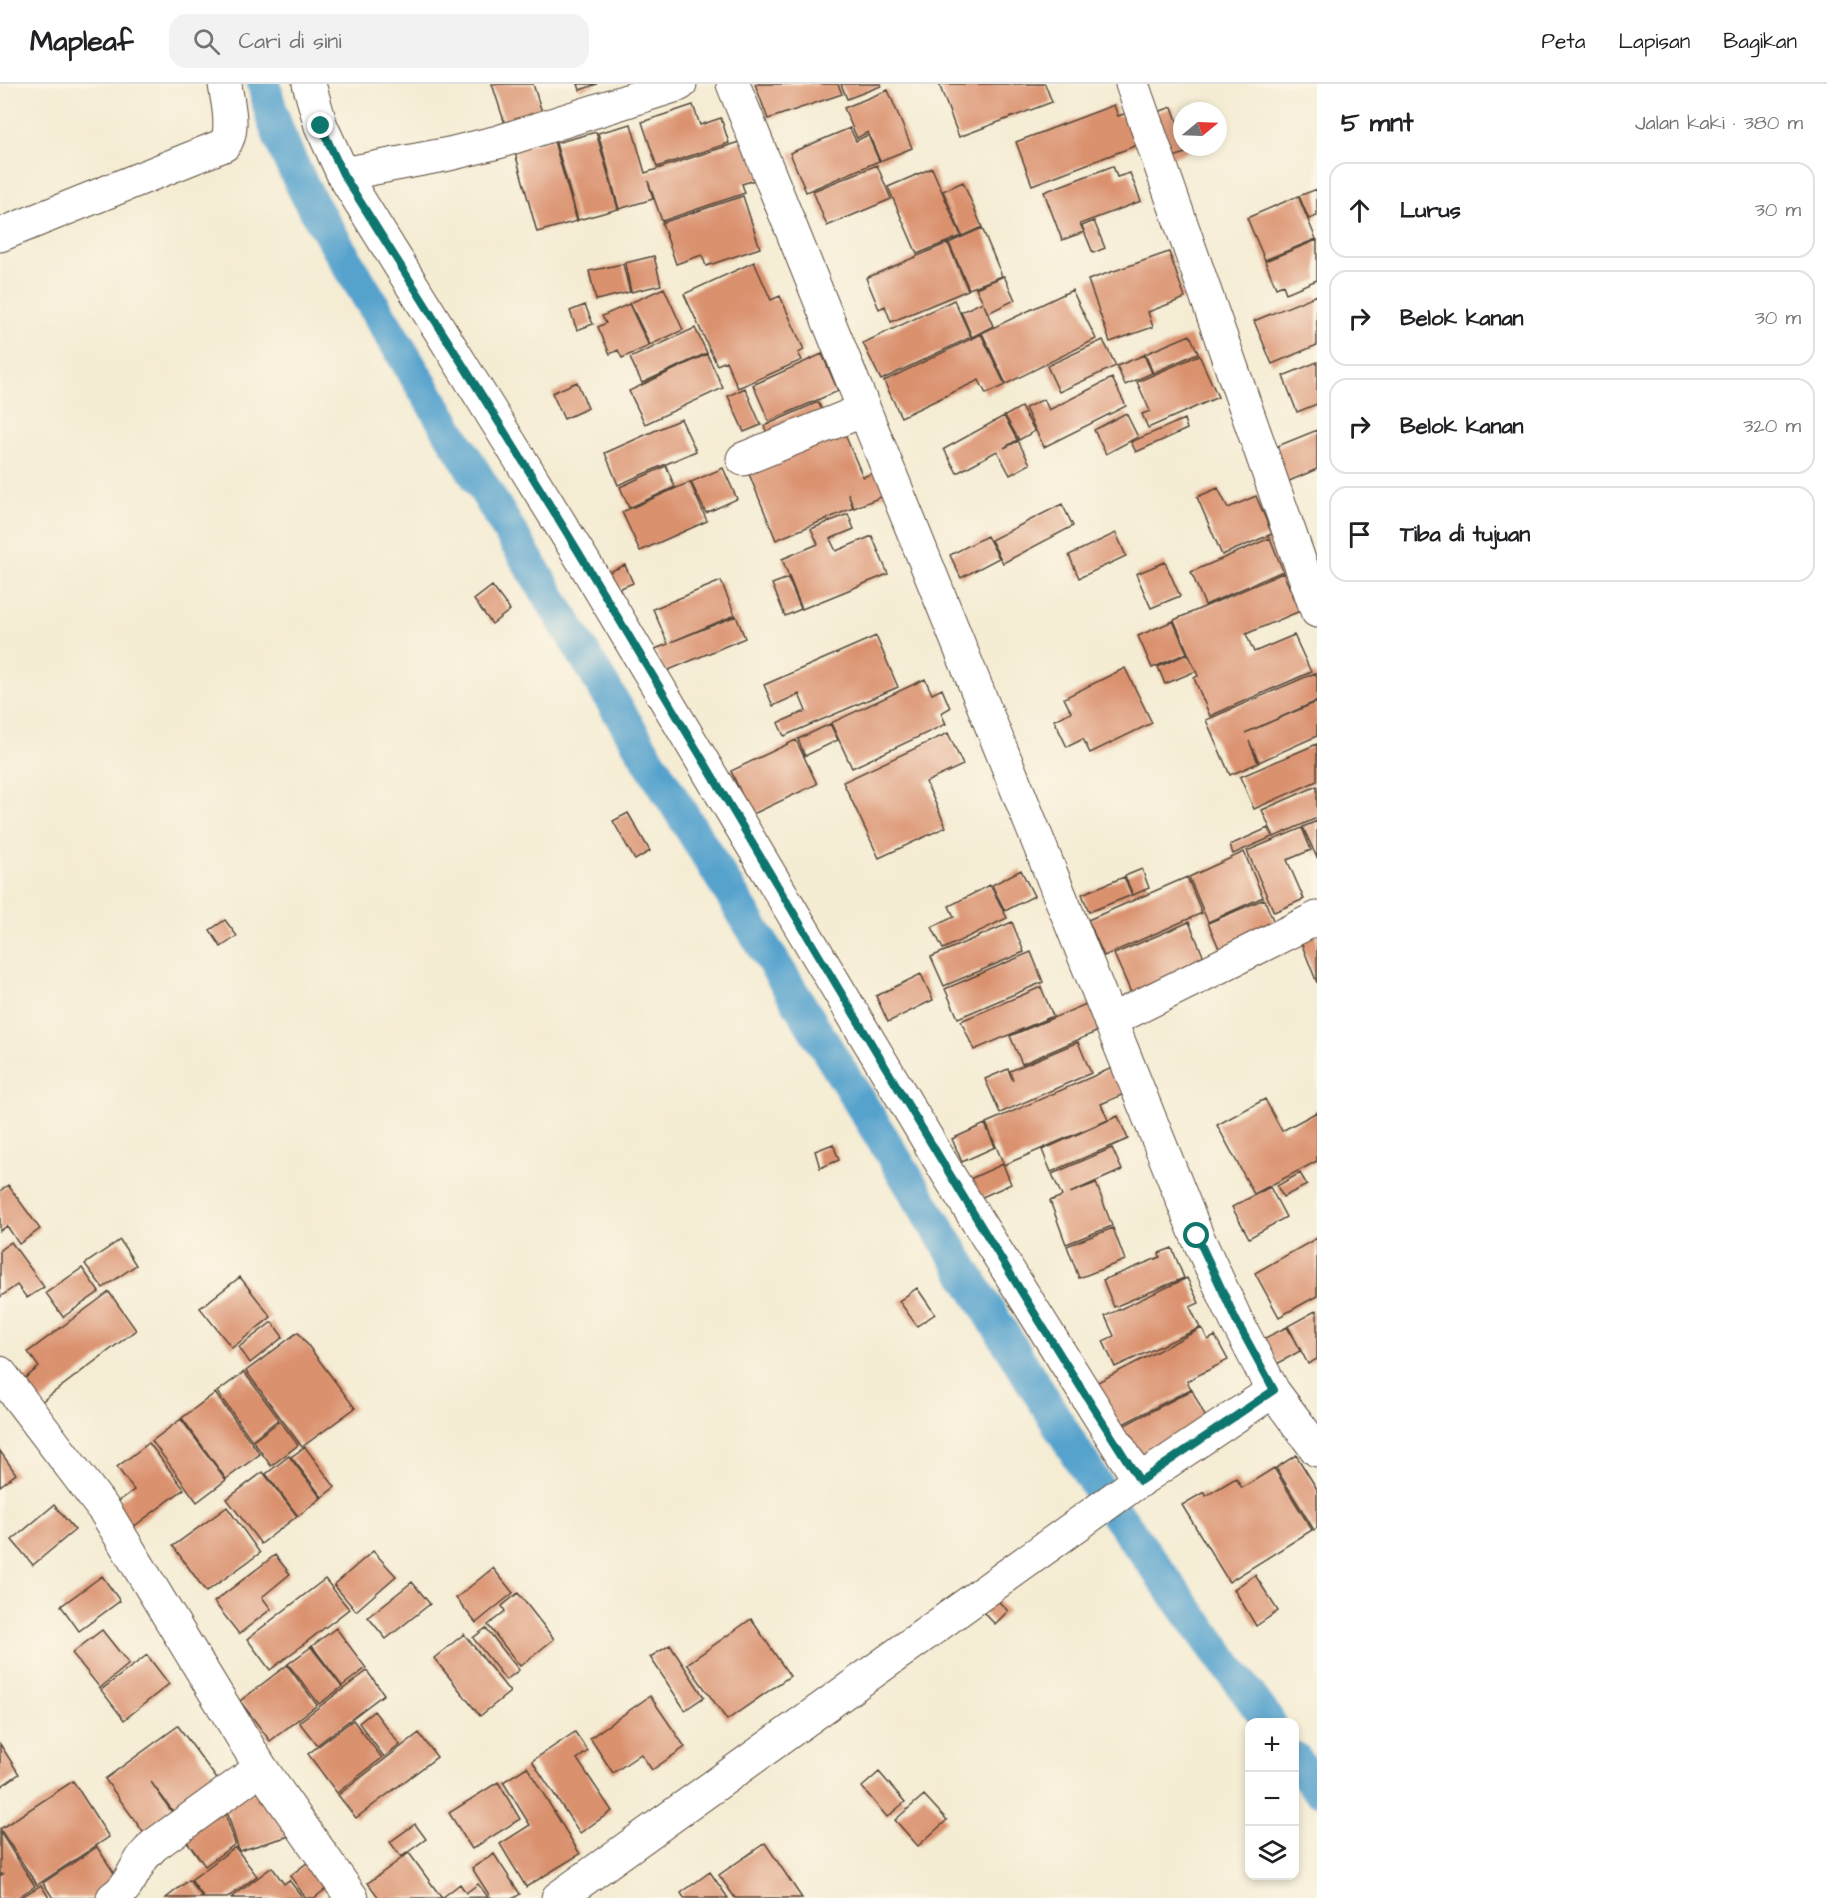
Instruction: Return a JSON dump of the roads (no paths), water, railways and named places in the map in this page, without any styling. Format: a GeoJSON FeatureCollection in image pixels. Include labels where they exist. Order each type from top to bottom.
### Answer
{"type":"FeatureCollection","features":[{"type":"Feature","properties":{"kind":"street"},"geometry":{"type":"LineString","coordinates":[[0,235],[224,145],[229,138],[230,130],[225,84]]}},
{"type":"Feature","properties":{"kind":"street"},"geometry":{"type":"LineString","coordinates":[[309,84],[321,126],[343,174],[585,564],[1135,1484]]}},
{"type":"Feature","properties":{"kind":"street"},"geometry":{"type":"LineString","coordinates":[[343,174],[449,154],[498,142],[680,84]]}},
{"type":"Feature","properties":{"kind":"street"},"geometry":{"type":"LineString","coordinates":[[733,84],[1197,1236],[1236,1320],[1274,1390],[1317,1450]]}},
{"type":"Feature","properties":{"kind":"street"},"geometry":{"type":"LineString","coordinates":[[1132,84],[1317,611]]}},
{"type":"Feature","properties":{"kind":"street"},"geometry":{"type":"LineString","coordinates":[[743,459],[864,410]]}},
{"type":"Feature","properties":{"kind":"street"},"geometry":{"type":"LineString","coordinates":[[1110,1021],[1317,918]]}},
{"type":"Feature","properties":{"kind":"street"},"geometry":{"type":"LineString","coordinates":[[0,1373],[105,1510],[261,1768],[352,1898]]}},
{"type":"Feature","properties":{"kind":"street"},"geometry":{"type":"LineString","coordinates":[[558,1898],[1135,1484],[1274,1390]]}},
{"type":"Feature","properties":{"kind":"street"},"geometry":{"type":"LineString","coordinates":[[113,1898],[123,1892],[141,1860],[153,1846],[261,1768]]}},
{"type":"Feature","properties":{"kind":"waterway"},"geometry":{"type":"LineString","coordinates":[[264,84],[278,131],[312,204],[619,712],[1101,1493],[1266,1718]]}},
{"type":"Feature","properties":{"kind":"waterway"},"geometry":{"type":"LineString","coordinates":[[1299,1765],[1317,1788]]}}]}
